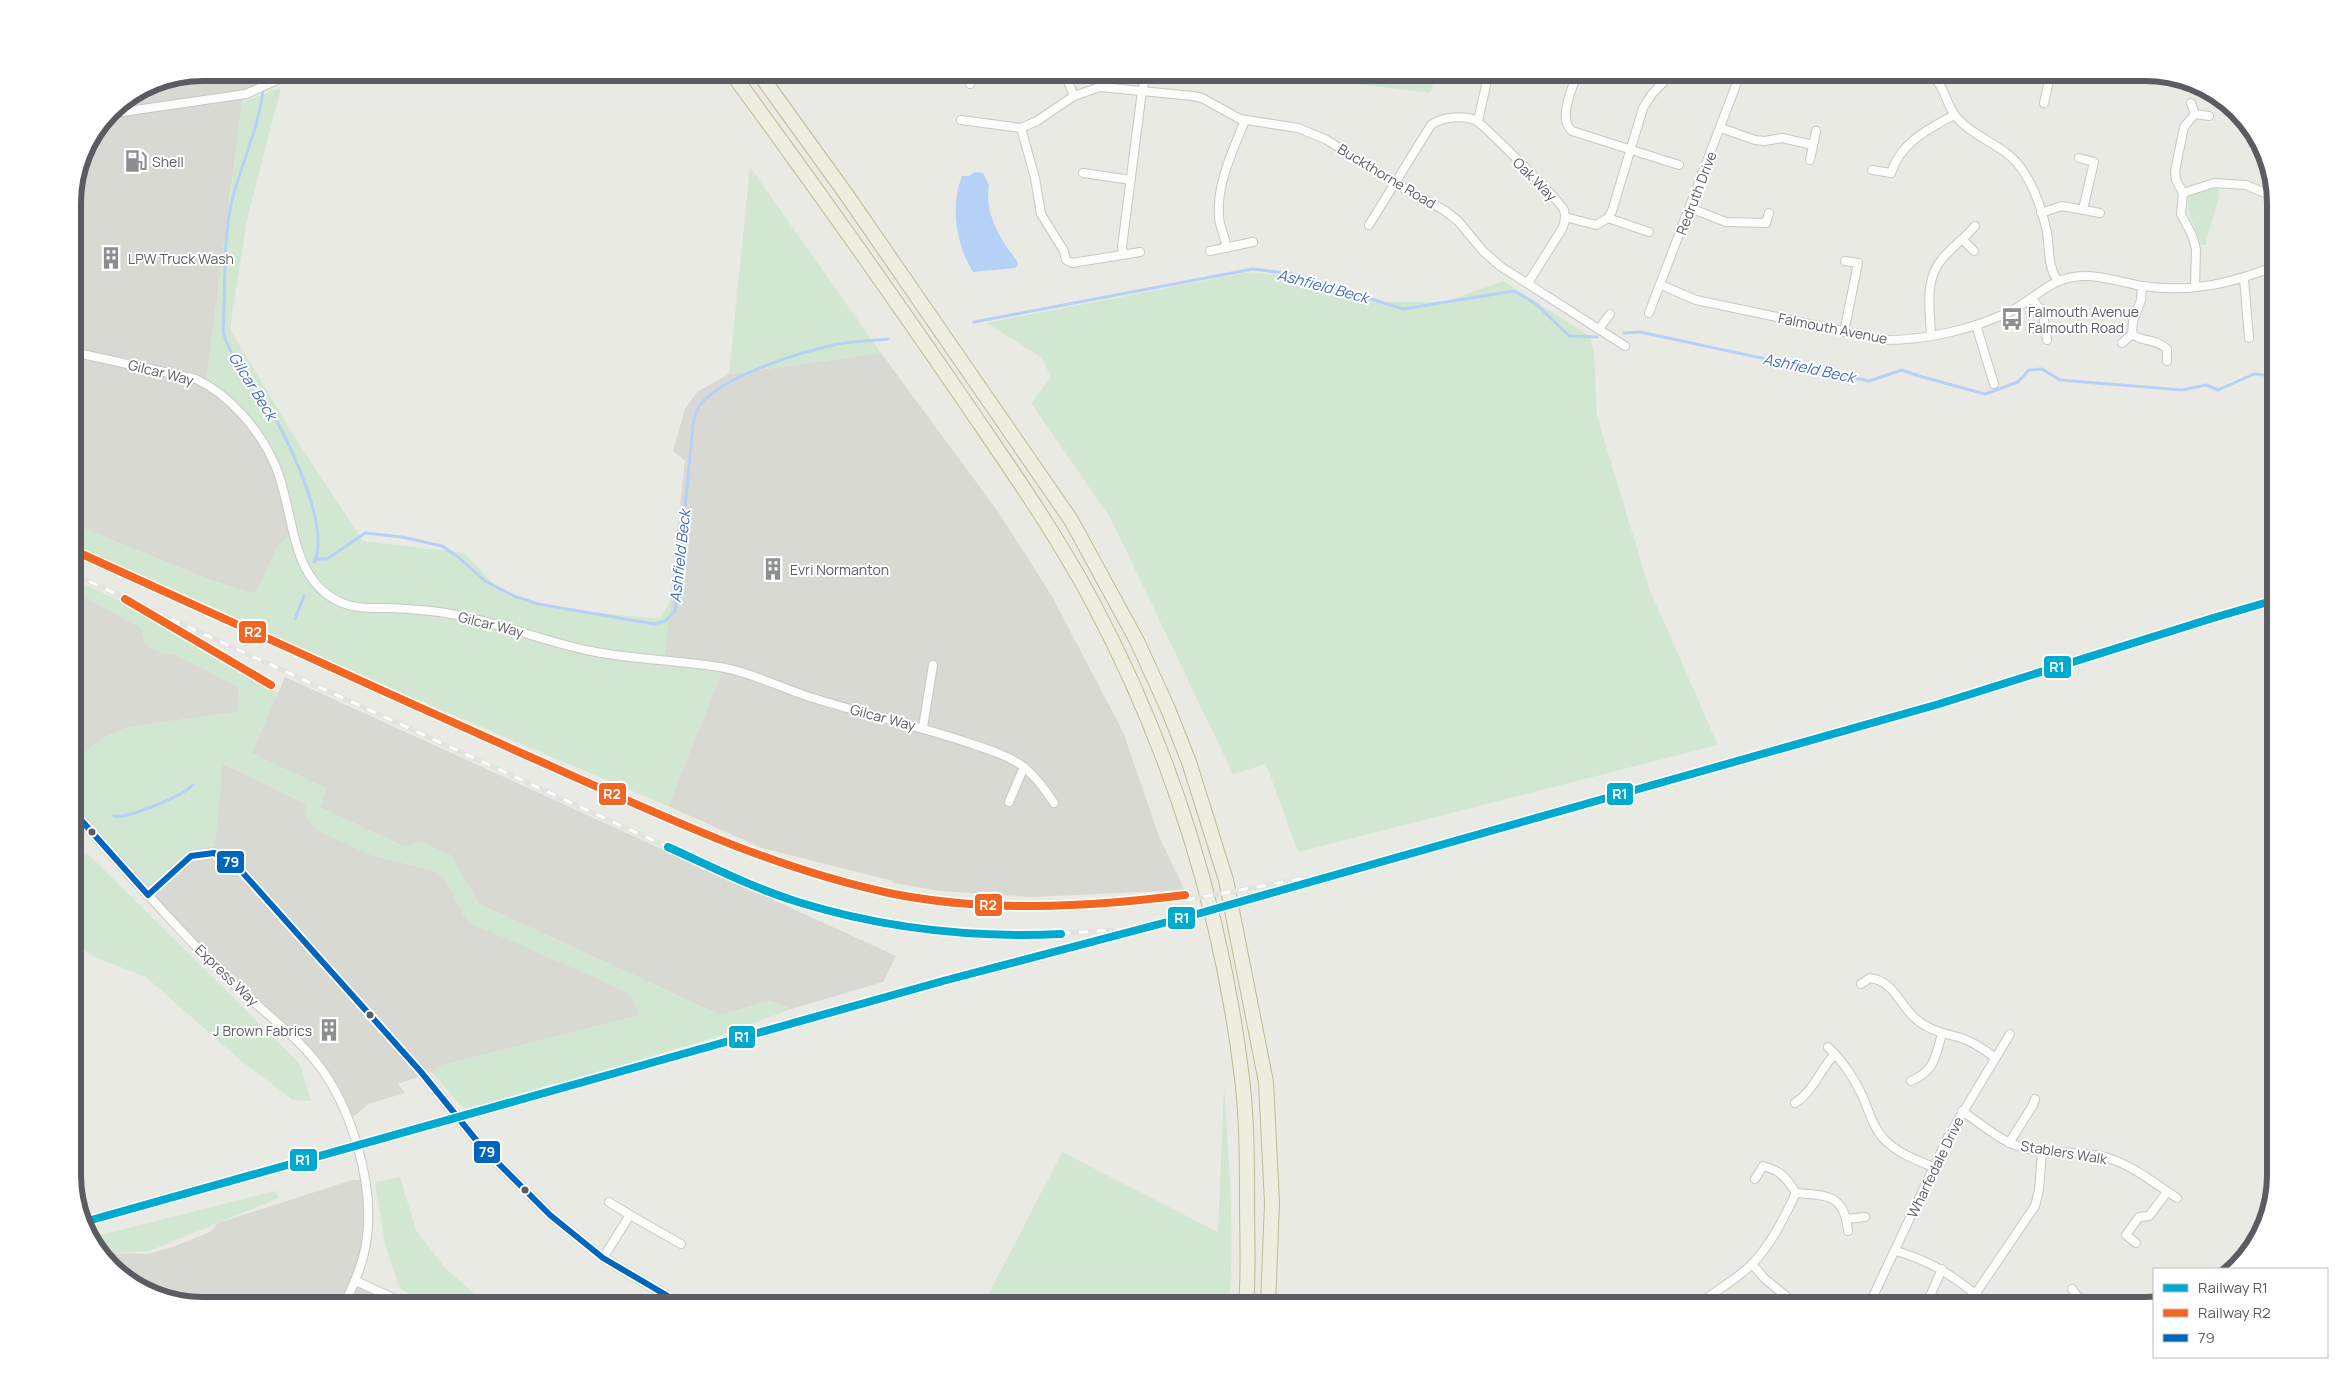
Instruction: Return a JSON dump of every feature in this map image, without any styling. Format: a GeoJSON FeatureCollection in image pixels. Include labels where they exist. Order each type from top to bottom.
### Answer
{"type":"FeatureCollection","features":[{"type":"Feature","properties":{"kind":"highway"},"geometry":{"type":"LineString","coordinates":[[737,81],[934,356],[1052,532],[1093,603],[1149,722],[1178,796],[1198,858],[1230,995],[1243,1081],[1247,1145],[1247,1297]]}},
{"type":"Feature","properties":{"kind":"highway"},"geometry":{"type":"LineString","coordinates":[[764,81],[846,194],[1071,520],[1137,641],[1168,709],[1189,762],[1226,880],[1266,1082],[1272,1203],[1268,1297]]}},
{"type":"Feature","properties":{"kind":"highway"},"geometry":{"type":"LineString","coordinates":[[773,81],[846,194]]}},
{"type":"Feature","properties":{"kind":"street"},"geometry":{"type":"LineString","coordinates":[[122,112],[246,94],[275,81]]}},
{"type":"Feature","properties":{"kind":"street"},"geometry":{"type":"LineString","coordinates":[[1068,81],[1074,96]]}},
{"type":"Feature","properties":{"kind":"street"},"geometry":{"type":"LineString","coordinates":[[1123,255],[1122,247],[1144,81]]}},
{"type":"Feature","properties":{"kind":"street"},"geometry":{"type":"LineString","coordinates":[[1369,225],[1431,125],[1451,118],[1466,118],[1478,121],[1487,81]]}},
{"type":"Feature","properties":{"kind":"street"},"geometry":{"type":"LineString","coordinates":[[1575,81],[1566,114],[1568,128],[1578,135],[1679,165]]}},
{"type":"Feature","properties":{"kind":"street"},"geometry":{"type":"LineString","coordinates":[[1649,232],[1608,218],[1643,108],[1652,94],[1664,81]]}},
{"type":"Feature","properties":{"kind":"street","name":"Redruth Drive"},"geometry":{"type":"LineString","coordinates":[[1649,313],[1721,128],[1730,96],[1737,81]]}},
{"type":"Feature","properties":{"kind":"street"},"geometry":{"type":"LineString","coordinates":[[1938,81],[1954,115],[1962,124],[2014,160],[2029,181],[2047,234],[2051,270],[2057,280]]}},
{"type":"Feature","properties":{"kind":"street"},"geometry":{"type":"LineString","coordinates":[[2044,103],[2049,81]]}},
{"type":"Feature","properties":{"kind":"street","name":"Buckthorne Road"},"geometry":{"type":"LineString","coordinates":[[1021,128],[1037,121],[1074,96],[1100,87],[1202,98],[1245,120],[1298,128],[1314,133],[1394,183],[1444,210],[1458,221],[1494,261],[1625,346]]}},
{"type":"Feature","properties":{"kind":"street"},"geometry":{"type":"LineString","coordinates":[[2191,103],[2195,114]]}},
{"type":"Feature","properties":{"kind":"street"},"geometry":{"type":"LineString","coordinates":[[2195,114],[2210,116]]}},
{"type":"Feature","properties":{"kind":"street"},"geometry":{"type":"LineString","coordinates":[[2195,114],[2184,127],[2175,171],[2176,180],[2183,193],[2181,214],[2192,235],[2196,249],[2195,287]]}},
{"type":"Feature","properties":{"kind":"street"},"geometry":{"type":"LineString","coordinates":[[1872,170],[1891,173],[1894,162],[1903,149],[1924,131],[1954,115]]}},
{"type":"Feature","properties":{"kind":"street"},"geometry":{"type":"LineString","coordinates":[[961,120],[1021,128],[1035,178],[1041,214],[1064,251],[1066,260],[1072,263],[1140,252]]}},
{"type":"Feature","properties":{"kind":"street"},"geometry":{"type":"LineString","coordinates":[[1227,248],[1219,218],[1220,202],[1225,172],[1245,120]]}},
{"type":"Feature","properties":{"kind":"street","name":"Oak Way"},"geometry":{"type":"LineString","coordinates":[[1478,121],[1558,202],[1564,210],[1565,217],[1596,225],[1608,218]]}},
{"type":"Feature","properties":{"kind":"street"},"geometry":{"type":"LineString","coordinates":[[1721,128],[1754,140],[1782,138],[1813,145]]}},
{"type":"Feature","properties":{"kind":"street"},"geometry":{"type":"LineString","coordinates":[[1810,160],[1816,131]]}},
{"type":"Feature","properties":{"kind":"street"},"geometry":{"type":"LineString","coordinates":[[2079,158],[2094,162],[2083,209]]}},
{"type":"Feature","properties":{"kind":"street"},"geometry":{"type":"LineString","coordinates":[[1083,173],[1131,180]]}},
{"type":"Feature","properties":{"kind":"street"},"geometry":{"type":"LineString","coordinates":[[2183,193],[2214,182],[2246,186],[2266,195]]}},
{"type":"Feature","properties":{"kind":"street"},"geometry":{"type":"LineString","coordinates":[[2041,213],[2062,206],[2100,213]]}},
{"type":"Feature","properties":{"kind":"street"},"geometry":{"type":"LineString","coordinates":[[1690,208],[1726,222],[1741,224],[1766,223],[1769,213]]}},
{"type":"Feature","properties":{"kind":"street"},"geometry":{"type":"LineString","coordinates":[[1528,283],[1562,229],[1565,217]]}},
{"type":"Feature","properties":{"kind":"street"},"geometry":{"type":"LineString","coordinates":[[1932,335],[1929,290],[1932,276],[1940,261],[1975,226]]}},
{"type":"Feature","properties":{"kind":"street"},"geometry":{"type":"LineString","coordinates":[[1963,240],[1974,251]]}},
{"type":"Feature","properties":{"kind":"street"},"geometry":{"type":"LineString","coordinates":[[1210,251],[1253,242]]}},
{"type":"Feature","properties":{"kind":"street"},"geometry":{"type":"LineString","coordinates":[[1844,332],[1858,263],[1845,261]]}},
{"type":"Feature","properties":{"kind":"street","name":"Falmouth Avenue"},"geometry":{"type":"LineString","coordinates":[[1661,285],[1696,300],[1886,340],[1910,340],[1976,325],[2011,311],[2032,299],[2057,280],[2076,276],[2093,277],[2142,286],[2195,287],[2218,285],[2244,279],[2266,270]]}},
{"type":"Feature","properties":{"kind":"street"},"geometry":{"type":"LineString","coordinates":[[2244,279],[2249,338]]}},
{"type":"Feature","properties":{"kind":"street"},"geometry":{"type":"LineString","coordinates":[[2122,342],[2132,334],[2133,321],[2141,300],[2142,286]]}},
{"type":"Feature","properties":{"kind":"street"},"geometry":{"type":"LineString","coordinates":[[2032,299],[2042,313],[2047,340]]}},
{"type":"Feature","properties":{"kind":"street"},"geometry":{"type":"LineString","coordinates":[[1599,329],[1610,314]]}},
{"type":"Feature","properties":{"kind":"street"},"geometry":{"type":"LineString","coordinates":[[1976,325],[1994,384]]}},
{"type":"Feature","properties":{"kind":"street"},"geometry":{"type":"LineString","coordinates":[[2032,328],[2045,326]]}},
{"type":"Feature","properties":{"kind":"street"},"geometry":{"type":"LineString","coordinates":[[2132,334],[2140,339],[2156,341],[2167,349]]}},
{"type":"Feature","properties":{"kind":"street"},"geometry":{"type":"LineString","coordinates":[[2167,349],[2174,345]]}},
{"type":"Feature","properties":{"kind":"street"},"geometry":{"type":"LineString","coordinates":[[2167,349],[2167,360]]}},
{"type":"Feature","properties":{"kind":"street","name":"Gilcar Way"},"geometry":{"type":"LineString","coordinates":[[82,354],[196,379],[211,388],[231,405],[258,435],[276,467],[298,548],[307,571],[320,589],[340,602],[360,608],[411,609],[451,614],[500,624],[592,651],[740,671],[812,698],[923,727],[1006,757],[1024,768],[1039,781],[1054,803]]}},
{"type":"Feature","properties":{"kind":"street"},"geometry":{"type":"LineString","coordinates":[[923,727],[933,665]]}},
{"type":"Feature","properties":{"kind":"street"},"geometry":{"type":"LineString","coordinates":[[1009,802],[1024,768]]}},
{"type":"Feature","properties":{"kind":"street"},"geometry":{"type":"LineString","coordinates":[[82,821],[148,894],[191,856],[214,853],[235,864],[421,1072],[481,1146],[550,1215],[603,1258],[668,1297]]}},
{"type":"Feature","properties":{"kind":"street","name":"Express Way"},"geometry":{"type":"LineString","coordinates":[[148,894],[224,975],[303,1046],[318,1064],[332,1086],[351,1131],[367,1190],[367,1238],[356,1281],[348,1297]]}},
{"type":"Feature","properties":{"kind":"street"},"geometry":{"type":"LineString","coordinates":[[1860,984],[1871,974],[1895,992],[1914,1018],[1942,1034],[1964,1039],[1994,1057]]}},
{"type":"Feature","properties":{"kind":"street"},"geometry":{"type":"LineString","coordinates":[[1911,1081],[1923,1076],[1930,1069],[1942,1034]]}},
{"type":"Feature","properties":{"kind":"street","name":"Wharfedale Drive"},"geometry":{"type":"LineString","coordinates":[[1873,1297],[1933,1167],[1962,1111],[2010,1034]]}},
{"type":"Feature","properties":{"kind":"street"},"geometry":{"type":"LineString","coordinates":[[1828,1047],[1853,1078],[1876,1129],[1885,1141],[1913,1159],[1933,1167]]}},
{"type":"Feature","properties":{"kind":"street"},"geometry":{"type":"LineString","coordinates":[[1795,1103],[1812,1088],[1821,1069],[1835,1054]]}},
{"type":"Feature","properties":{"kind":"street"},"geometry":{"type":"LineString","coordinates":[[2009,1142],[2034,1105],[2035,1099]]}},
{"type":"Feature","properties":{"kind":"street","name":"Stablers Walk"},"geometry":{"type":"LineString","coordinates":[[1962,1111],[2009,1142],[2042,1152],[2074,1152],[2110,1158],[2142,1174],[2177,1198]]}},
{"type":"Feature","properties":{"kind":"street"},"geometry":{"type":"LineString","coordinates":[[1976,1293],[2035,1206],[2039,1190],[2042,1152]]}},
{"type":"Feature","properties":{"kind":"street"},"geometry":{"type":"LineString","coordinates":[[1755,1178],[1763,1166],[1770,1168],[1786,1176],[1796,1192]]}},
{"type":"Feature","properties":{"kind":"street"},"geometry":{"type":"LineString","coordinates":[[1796,1192],[1827,1195],[1843,1207],[1848,1231]]}},
{"type":"Feature","properties":{"kind":"street"},"geometry":{"type":"LineString","coordinates":[[1708,1297],[1752,1264],[1769,1242],[1796,1192]]}},
{"type":"Feature","properties":{"kind":"street"},"geometry":{"type":"LineString","coordinates":[[2136,1243],[2126,1235],[2139,1217],[2149,1216],[2167,1192]]}},
{"type":"Feature","properties":{"kind":"street"},"geometry":{"type":"LineString","coordinates":[[609,1202],[681,1244]]}},
{"type":"Feature","properties":{"kind":"street"},"geometry":{"type":"LineString","coordinates":[[603,1258],[630,1215]]}},
{"type":"Feature","properties":{"kind":"street"},"geometry":{"type":"LineString","coordinates":[[1847,1219],[1865,1218]]}},
{"type":"Feature","properties":{"kind":"street"},"geometry":{"type":"LineString","coordinates":[[1896,1251],[1942,1269],[1980,1297]]}},
{"type":"Feature","properties":{"kind":"street"},"geometry":{"type":"LineString","coordinates":[[1752,1264],[1765,1279],[1786,1297]]}},
{"type":"Feature","properties":{"kind":"street"},"geometry":{"type":"LineString","coordinates":[[1930,1297],[1942,1269]]}},
{"type":"Feature","properties":{"kind":"street"},"geometry":{"type":"LineString","coordinates":[[356,1281],[389,1297]]}},
{"type":"Feature","properties":{"kind":"street"},"geometry":{"type":"LineString","coordinates":[[2072,1297],[2074,1292],[2082,1297]]}},
{"type":"Feature","properties":{"kind":"shaded area"},"geometry":{"type":"Polygon","coordinates":[[[276,81],[246,94],[242,102],[206,384],[231,405],[268,451],[294,532],[278,546],[255,594],[210,580],[82,528],[82,187],[85,171],[91,156],[106,129],[123,111],[149,94],[171,85],[187,82],[276,81]]]}},
{"type":"Feature","properties":{"kind":"shaded area"},"geometry":{"type":"Polygon","coordinates":[[[881,353],[999,513],[1053,598],[1124,734],[1159,837],[1185,890],[1033,897],[940,891],[893,883],[893,881],[762,848],[668,806],[723,668],[664,660],[685,461],[673,451],[685,409],[697,392],[729,374],[881,353]]]}},
{"type":"Feature","properties":{"kind":"shaded area"},"geometry":{"type":"Polygon","coordinates":[[[82,596],[143,629],[143,634],[161,653],[175,654],[239,686],[238,712],[128,727],[103,738],[82,755],[82,596]]]}},
{"type":"Feature","properties":{"kind":"shaded area"},"geometry":{"type":"Polygon","coordinates":[[[285,677],[896,956],[883,982],[791,1009],[770,1001],[720,1015],[479,904],[451,856],[421,842],[405,847],[319,807],[327,789],[251,753],[285,677]]]}},
{"type":"Feature","properties":{"kind":"shaded area"},"geometry":{"type":"Polygon","coordinates":[[[222,763],[306,804],[368,854],[435,871],[446,880],[468,920],[631,993],[640,1015],[440,1066],[431,1072],[398,1084],[405,1093],[368,1104],[357,1114],[347,1119],[318,1064],[148,895],[191,856],[214,853],[222,763]]]}},
{"type":"Feature","properties":{"kind":"shaded area"},"geometry":{"type":"Polygon","coordinates":[[[352,1180],[365,1180],[369,1215],[356,1281],[391,1297],[187,1296],[171,1293],[142,1280],[129,1272],[110,1253],[147,1254],[173,1247],[210,1232],[218,1223],[352,1180]]]}},
{"type":"Feature","properties":{"kind":"green space"},"geometry":{"type":"Polygon","coordinates":[[[1334,81],[1435,81],[1430,93],[1334,81]]]}},
{"type":"Feature","properties":{"kind":"green space"},"geometry":{"type":"Polygon","coordinates":[[[281,88],[247,220],[230,329],[296,439],[363,541],[464,553],[495,585],[519,600],[544,607],[659,619],[672,599],[664,660],[723,668],[668,806],[368,679],[82,549],[82,528],[210,580],[255,594],[278,546],[294,532],[276,467],[247,420],[206,384],[242,102],[281,88]]]}},
{"type":"Feature","properties":{"kind":"green space"},"geometry":{"type":"Polygon","coordinates":[[[750,167],[881,353],[729,374],[750,167]]]}},
{"type":"Feature","properties":{"kind":"green space"},"geometry":{"type":"Polygon","coordinates":[[[2216,187],[2219,190],[2218,201],[2205,245],[2200,245],[2188,209],[2188,195],[2216,187]]]}},
{"type":"Feature","properties":{"kind":"green space"},"geometry":{"type":"Polygon","coordinates":[[[1249,272],[1314,280],[1381,302],[1445,302],[1503,281],[1590,336],[1594,351],[1597,416],[1649,588],[1718,745],[1298,852],[1266,764],[1233,774],[1111,519],[1031,403],[1051,377],[1041,357],[986,323],[1249,272]]]}},
{"type":"Feature","properties":{"kind":"green space"},"geometry":{"type":"Polygon","coordinates":[[[82,583],[129,605],[260,685],[278,693],[251,753],[327,789],[319,807],[405,847],[420,842],[451,856],[479,904],[720,1015],[770,1001],[791,1009],[717,1037],[466,1111],[431,1072],[440,1066],[639,1015],[631,994],[473,924],[463,915],[446,880],[435,871],[368,854],[315,829],[304,813],[306,804],[223,763],[214,853],[191,856],[148,895],[82,821],[82,755],[103,738],[128,727],[238,712],[239,687],[175,654],[161,653],[148,647],[144,642],[143,629],[82,596],[82,583]]]}},
{"type":"Feature","properties":{"kind":"green space"},"geometry":{"type":"Polygon","coordinates":[[[82,853],[87,853],[300,1064],[311,1101],[293,1100],[240,1060],[146,977],[92,956],[82,948],[82,853]]]}},
{"type":"Feature","properties":{"kind":"green space"},"geometry":{"type":"Polygon","coordinates":[[[1224,1088],[1231,1224],[1230,1297],[987,1297],[1062,1152],[1218,1232],[1224,1088]]]}},
{"type":"Feature","properties":{"kind":"green space"},"geometry":{"type":"Polygon","coordinates":[[[400,1177],[416,1230],[445,1268],[478,1297],[412,1297],[399,1287],[385,1244],[375,1182],[400,1177]]]}},
{"type":"Feature","properties":{"kind":"green space"},"geometry":{"type":"Polygon","coordinates":[[[275,1191],[279,1198],[149,1251],[110,1254],[98,1236],[275,1191]]]}},
{"type":"Feature","properties":{"kind":"water"},"geometry":{"type":"Polygon","coordinates":[[[975,172],[983,173],[989,185],[988,195],[991,216],[999,235],[1017,261],[1018,265],[1015,268],[973,272],[962,250],[956,212],[958,188],[962,176],[969,176],[975,172]]]}},
{"type":"Feature","properties":{"kind":"waterway","name":"Gilcar Beck"},"geometry":{"type":"LineString","coordinates":[[263,90],[258,117],[233,197],[227,229],[223,331],[235,358],[273,414],[303,479],[317,526],[318,546],[314,562]]}},
{"type":"Feature","properties":{"kind":"waterway","name":"Ashfield Beck"},"geometry":{"type":"LineString","coordinates":[[974,322],[1253,269],[1293,274],[1403,309],[1514,291],[1536,304],[1569,336],[1597,337]]}},
{"type":"Feature","properties":{"kind":"waterway","name":"Ashfield Beck"},"geometry":{"type":"LineString","coordinates":[[1624,333],[1640,332],[1869,381],[1902,370],[1985,394],[2018,382],[2029,370],[2042,369],[2060,380],[2182,390],[2206,385],[2218,390],[2254,374],[2266,375]]}},
{"type":"Feature","properties":{"kind":"waterway","name":"Ashfield Beck"},"geometry":{"type":"LineString","coordinates":[[316,559],[327,559],[365,533],[402,537],[442,546],[457,556],[485,581],[514,596],[538,604],[654,624],[665,621],[675,611],[693,424],[699,406],[710,395],[726,384],[764,366],[838,344],[888,339]]}},
{"type":"Feature","properties":{"kind":"waterway"},"geometry":{"type":"LineString","coordinates":[[295,619],[304,596]]}},
{"type":"Feature","properties":{"kind":"waterway"},"geometry":{"type":"LineString","coordinates":[[114,816],[131,814],[155,806],[193,785]]}},
{"type":"Feature","properties":{"kind":"railway"},"geometry":{"type":"LineString","coordinates":[[82,578],[707,865],[770,892],[850,916],[961,933],[1038,935],[1112,930]]}},
{"type":"Feature","properties":{"kind":"railway"},"geometry":{"type":"LineString","coordinates":[[174,629],[271,685]]}},
{"type":"Feature","properties":{"kind":"railway"},"geometry":{"type":"LineString","coordinates":[[1186,900],[1397,861]]}},
{"type":"Feature","properties":{"kind":"railway"},"geometry":{"type":"LineString","coordinates":[[90,1220],[943,981],[1250,898]]}},
{"type":"Feature","properties":{"kind":"rail line","name":"R2"},"geometry":{"type":"LineString","coordinates":[[82,554],[661,815],[705,834],[796,868],[889,893],[926,899],[1000,906],[1111,903],[1185,895]]}},
{"type":"Feature","properties":{"kind":"rail line","name":"R2"},"geometry":{"type":"LineString","coordinates":[[125,599],[271,685]]}},
{"type":"Feature","properties":{"kind":"rail line","name":"R1"},"geometry":{"type":"LineString","coordinates":[[90,1220],[943,981],[1190,916],[1939,704],[2266,602]]}},
{"type":"Feature","properties":{"kind":"rail line","name":"R1"},"geometry":{"type":"LineString","coordinates":[[668,847],[781,896],[862,919],[895,925],[961,932],[1028,935],[1061,934]]}},
{"type":"Feature","properties":{"kind":"transit line","name":"79"},"geometry":{"type":"LineString","coordinates":[[82,821],[148,895],[191,856],[214,853],[235,864],[421,1072],[481,1146],[550,1215],[603,1258],[669,1297]]}},
{"type":"Feature","properties":{"kind":"place","name":"Shell"},"geometry":{"type":"Point","coordinates":[136,161]}},
{"type":"Feature","properties":{"kind":"place","name":"LPW Truck Wash"},"geometry":{"type":"Point","coordinates":[111,258]}},
{"type":"Feature","properties":{"kind":"place","name":"Falmouth Avenue Falmouth Road"},"geometry":{"type":"Point","coordinates":[2012,319]}},
{"type":"Feature","properties":{"kind":"place","name":"Evri Normanton"},"geometry":{"type":"Point","coordinates":[773,569]}},
{"type":"Feature","properties":{"kind":"place","name":"J Brown Fabrics"},"geometry":{"type":"Point","coordinates":[329,1030]}}]}
